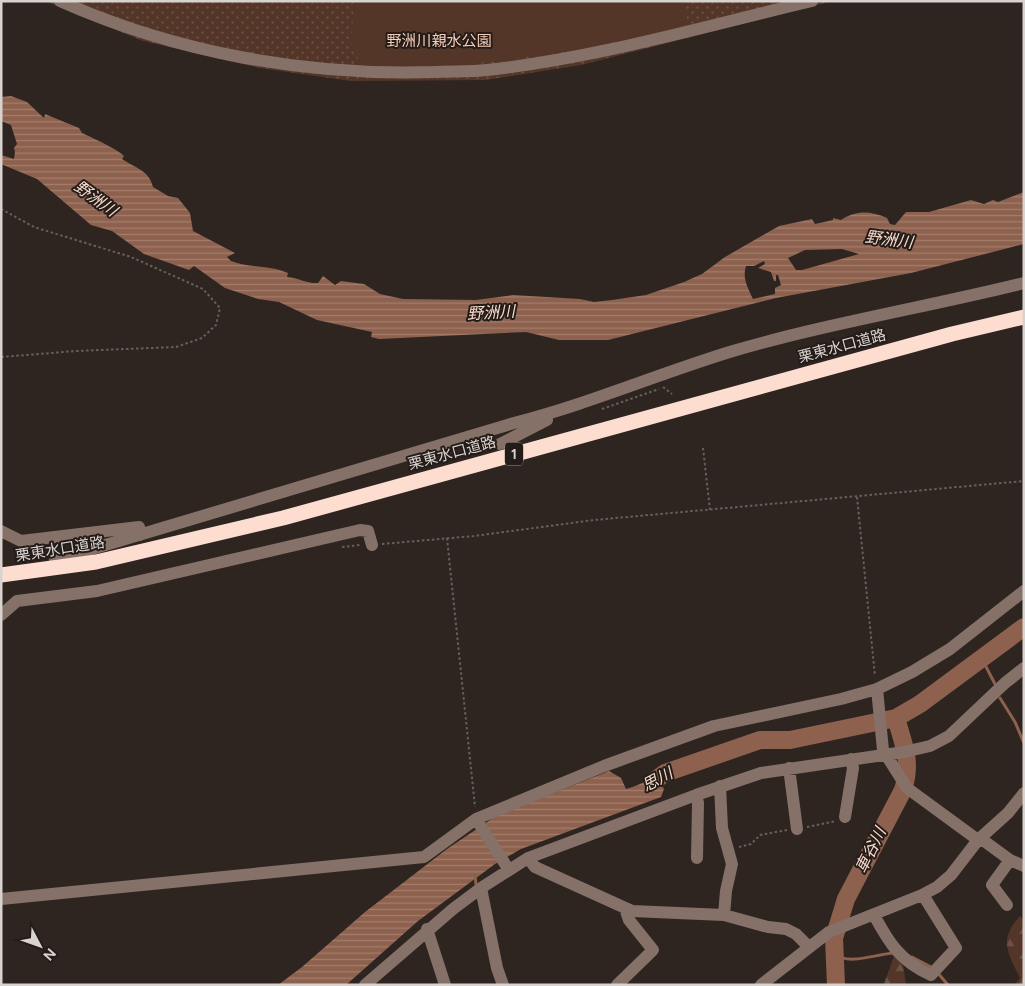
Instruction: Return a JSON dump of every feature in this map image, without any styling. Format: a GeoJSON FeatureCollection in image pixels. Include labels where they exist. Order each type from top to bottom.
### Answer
{"type":"FeatureCollection","features":[{"type":"Feature","properties":{"kind":"highway","name":"栗東水口道路"},"geometry":{"type":"LineString","coordinates":[[1,575],[96,562],[283,518],[952,334],[1024,317]]}},
{"type":"Feature","properties":{"kind":"street"},"geometry":{"type":"LineString","coordinates":[[60,1],[88,13],[224,55],[307,68],[357,72],[415,73],[486,70],[571,57],[630,45],[812,1]]}},
{"type":"Feature","properties":{"kind":"street"},"geometry":{"type":"LineString","coordinates":[[54,560],[514,423],[565,410],[665,373],[734,351],[878,314],[911,309],[1024,282]]}},
{"type":"Feature","properties":{"kind":"street"},"geometry":{"type":"LineString","coordinates":[[500,444],[565,410]]}},
{"type":"Feature","properties":{"kind":"street"},"geometry":{"type":"LineString","coordinates":[[1,531],[21,541],[139,527],[145,552]]}},
{"type":"Feature","properties":{"kind":"street"},"geometry":{"type":"LineString","coordinates":[[1,615],[17,601],[97,591],[360,530],[368,531],[372,545]]}},
{"type":"Feature","properties":{"kind":"street"},"geometry":{"type":"LineString","coordinates":[[1,899],[424,857],[478,821],[604,766],[714,726],[877,691],[950,649],[1024,591]]}},
{"type":"Feature","properties":{"kind":"street"},"geometry":{"type":"LineString","coordinates":[[365,985],[427,930],[507,868],[528,858],[720,786],[761,773],[885,752],[908,751],[949,736],[1024,668]]}},
{"type":"Feature","properties":{"kind":"street"},"geometry":{"type":"LineString","coordinates":[[877,691],[885,752],[905,784],[979,839],[1010,860],[1024,866]]}},
{"type":"Feature","properties":{"kind":"street"},"geometry":{"type":"LineString","coordinates":[[845,817],[853,768],[851,759]]}},
{"type":"Feature","properties":{"kind":"street"},"geometry":{"type":"LineString","coordinates":[[789,768],[797,829]]}},
{"type":"Feature","properties":{"kind":"street"},"geometry":{"type":"LineString","coordinates":[[720,786],[722,828],[732,864],[724,916]]}},
{"type":"Feature","properties":{"kind":"street"},"geometry":{"type":"LineString","coordinates":[[761,985],[829,932],[923,895],[951,875],[979,839],[1008,812],[1024,793]]}},
{"type":"Feature","properties":{"kind":"street"},"geometry":{"type":"LineString","coordinates":[[696,795],[698,803],[697,858]]}},
{"type":"Feature","properties":{"kind":"street"},"geometry":{"type":"LineString","coordinates":[[478,821],[507,868]]}},
{"type":"Feature","properties":{"kind":"street"},"geometry":{"type":"LineString","coordinates":[[528,858],[535,867],[632,911],[724,916],[768,927],[786,929],[796,934],[809,947]]}},
{"type":"Feature","properties":{"kind":"street"},"geometry":{"type":"LineString","coordinates":[[1007,905],[992,885],[1010,860]]}},
{"type":"Feature","properties":{"kind":"street"},"geometry":{"type":"LineString","coordinates":[[481,888],[497,968],[503,985]]}},
{"type":"Feature","properties":{"kind":"street"},"geometry":{"type":"LineString","coordinates":[[874,915],[887,939],[900,956],[913,967],[931,975],[956,948],[923,895]]}},
{"type":"Feature","properties":{"kind":"street"},"geometry":{"type":"LineString","coordinates":[[617,985],[653,950],[629,920],[625,908]]}},
{"type":"Feature","properties":{"kind":"street"},"geometry":{"type":"LineString","coordinates":[[427,930],[445,985]]}},
{"type":"Feature","properties":{"kind":"path"},"geometry":{"type":"LineString","coordinates":[[1,209],[34,227],[131,257],[203,289],[220,308],[216,325],[202,338],[176,347],[76,351],[1,357]]}},
{"type":"Feature","properties":{"kind":"path"},"geometry":{"type":"LineString","coordinates":[[703,448],[710,510]]}},
{"type":"Feature","properties":{"kind":"path"},"geometry":{"type":"LineString","coordinates":[[334,547],[448,538],[594,520],[1024,481]]}},
{"type":"Feature","properties":{"kind":"path"},"geometry":{"type":"LineString","coordinates":[[857,497],[877,691]]}},
{"type":"Feature","properties":{"kind":"path"},"geometry":{"type":"LineString","coordinates":[[448,538],[478,821]]}},
{"type":"Feature","properties":{"kind":"green space","name":"野洲川親水公園"},"geometry":{"type":"Polygon","coordinates":[[[45,1],[833,1],[581,65],[486,80],[351,81],[260,68],[143,41],[45,1]]]}},
{"type":"Feature","properties":{"kind":"green space"},"geometry":{"type":"Polygon","coordinates":[[[354,1],[684,1],[688,26],[579,50],[468,64],[365,68],[351,48],[354,1]]]}},
{"type":"Feature","properties":{"kind":"green space"},"geometry":{"type":"Polygon","coordinates":[[[1020,916],[1024,919],[1024,985],[1014,985],[1020,978],[1009,954],[1007,940],[1009,932],[1020,916]]]}},
{"type":"Feature","properties":{"kind":"green space"},"geometry":{"type":"Polygon","coordinates":[[[894,956],[903,965],[906,985],[884,984],[894,956]]]}},
{"type":"Feature","properties":{"kind":"water","name":"野洲川"},"geometry":{"type":"Polygon","coordinates":[[[11,96],[27,102],[44,118],[45,114],[79,128],[82,133],[121,153],[124,156],[122,159],[145,173],[153,187],[168,196],[178,198],[190,213],[193,231],[235,253],[227,257],[231,261],[281,270],[288,273],[287,277],[311,283],[318,283],[323,276],[335,285],[341,281],[364,284],[380,294],[403,299],[476,300],[513,295],[580,299],[594,302],[646,295],[702,274],[725,257],[779,226],[812,219],[815,224],[833,220],[833,218],[841,220],[858,213],[875,214],[887,218],[890,224],[895,225],[906,212],[929,212],[971,200],[984,204],[993,200],[998,202],[1024,192],[1024,244],[911,273],[776,298],[608,340],[559,340],[526,332],[379,339],[371,337],[372,332],[317,320],[279,302],[258,299],[225,288],[194,266],[189,270],[144,254],[112,231],[91,225],[37,179],[1,164],[1,155],[14,159],[14,148],[17,144],[11,125],[1,121],[1,97],[11,96]],[[842,249],[805,250],[788,258],[796,270],[802,270],[859,254],[842,249]],[[764,261],[754,266],[746,266],[745,279],[753,299],[775,294],[775,288],[781,285],[778,275],[776,275],[776,281],[774,281],[771,272],[758,268],[765,264],[764,261]]]}},
{"type":"Feature","properties":{"kind":"water"},"geometry":{"type":"Polygon","coordinates":[[[675,768],[660,782],[664,789],[661,797],[521,849],[495,864],[418,921],[346,985],[278,985],[302,967],[365,912],[447,849],[496,816],[609,771],[621,778],[626,789],[675,768]]]}},
{"type":"Feature","properties":{"kind":"waterway","name":"思川"},"geometry":{"type":"LineString","coordinates":[[654,781],[665,773],[760,740],[790,740],[896,718],[920,704],[1024,627]]}},
{"type":"Feature","properties":{"kind":"waterway"},"geometry":{"type":"LineString","coordinates":[[982,659],[996,686]]}},
{"type":"Feature","properties":{"kind":"waterway"},"geometry":{"type":"LineString","coordinates":[[1000,698],[1015,722],[1024,743]]}},
{"type":"Feature","properties":{"kind":"waterway","name":"車谷川"},"geometry":{"type":"LineString","coordinates":[[836,985],[834,938],[846,899],[903,790],[906,780],[906,754],[896,718]]}},
{"type":"Feature","properties":{"kind":"waterway"},"geometry":{"type":"LineString","coordinates":[[475,875],[476,884]]}},
{"type":"Feature","properties":{"kind":"waterway"},"geometry":{"type":"LineString","coordinates":[[835,955],[841,958],[856,959],[894,953]]}},
{"type":"Feature","properties":{"kind":"waterway"},"geometry":{"type":"LineString","coordinates":[[912,957],[933,968]]}},
{"type":"Feature","properties":{"kind":"waterway"},"geometry":{"type":"LineString","coordinates":[[937,972],[948,985]]}}]}
